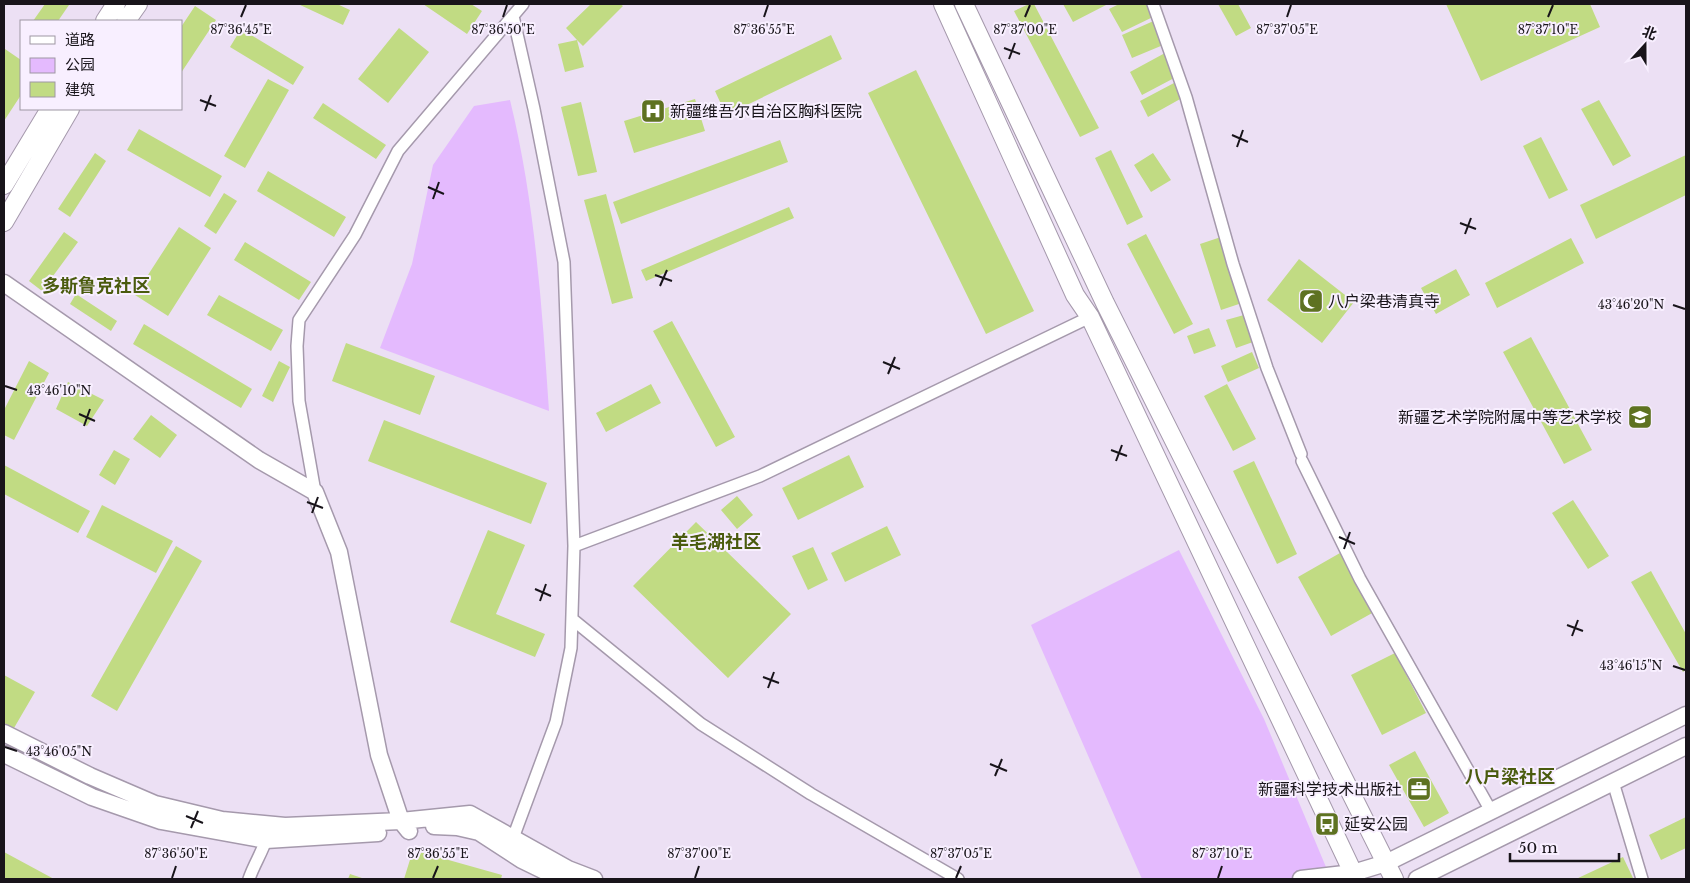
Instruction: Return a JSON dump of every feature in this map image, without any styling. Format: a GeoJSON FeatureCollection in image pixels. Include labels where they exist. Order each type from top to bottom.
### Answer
{"type":"FeatureCollection","features":[{"type":"Feature","properties":{"kind":"main road"},"geometry":{"type":"LineString","coordinates":[[106,20],[116,4]]}},
{"type":"Feature","properties":{"kind":"main road"},"geometry":{"type":"LineString","coordinates":[[127,20],[138,4]]}},
{"type":"Feature","properties":{"kind":"main road"},"geometry":{"type":"LineString","coordinates":[[944,4],[1075,295],[1090,317],[1355,876]]}},
{"type":"Feature","properties":{"kind":"main road"},"geometry":{"type":"LineString","coordinates":[[964,4],[1105,304],[1394,879]]}},
{"type":"Feature","properties":{"kind":"main road"},"geometry":{"type":"LineString","coordinates":[[4,185],[49,110]]}},
{"type":"Feature","properties":{"kind":"main road"},"geometry":{"type":"LineString","coordinates":[[4,222],[69,110]]}},
{"type":"Feature","properties":{"kind":"street"},"geometry":{"type":"LineString","coordinates":[[405,826],[379,755],[339,552],[315,492],[299,401],[296,346],[300,320],[355,235],[398,151],[523,4]]}},
{"type":"Feature","properties":{"kind":"street"},"geometry":{"type":"LineString","coordinates":[[1153,4],[1186,97],[1233,264],[1261,349],[1302,458],[1360,579],[1491,812]]}},
{"type":"Feature","properties":{"kind":"street"},"geometry":{"type":"LineString","coordinates":[[513,16],[534,109],[564,262],[574,546],[571,648],[556,722],[513,838]]}},
{"type":"Feature","properties":{"kind":"street"},"geometry":{"type":"LineString","coordinates":[[4,282],[259,460],[315,492]]}},
{"type":"Feature","properties":{"kind":"street"},"geometry":{"type":"LineString","coordinates":[[574,546],[760,476],[1090,317]]}},
{"type":"Feature","properties":{"kind":"street"},"geometry":{"type":"LineString","coordinates":[[572,618],[700,724],[811,794],[958,879]]}},
{"type":"Feature","properties":{"kind":"street"},"geometry":{"type":"LineString","coordinates":[[1301,879],[1355,876],[1386,863],[1686,715]]}},
{"type":"Feature","properties":{"kind":"street"},"geometry":{"type":"LineString","coordinates":[[4,733],[90,776],[155,804],[222,820],[285,826],[457,827],[479,832],[535,874],[561,879]]}},
{"type":"Feature","properties":{"kind":"street"},"geometry":{"type":"LineString","coordinates":[[1417,879],[1686,746]]}},
{"type":"Feature","properties":{"kind":"street"},"geometry":{"type":"LineString","coordinates":[[4,754],[92,797],[161,822],[267,839],[405,826],[470,814],[568,869],[594,879]]}},
{"type":"Feature","properties":{"kind":"street"},"geometry":{"type":"LineString","coordinates":[[1613,782],[1642,879]]}},
{"type":"Feature","properties":{"kind":"street"},"geometry":{"type":"LineString","coordinates":[[249,879],[254,864],[260,857],[267,839]]}},
{"type":"Feature","properties":{"kind":"green space"},"geometry":{"type":"Polygon","coordinates":[[[510,100],[526,177],[536,255],[549,411],[380,348],[412,264],[433,165],[474,106],[510,100]]]}},
{"type":"Feature","properties":{"kind":"green space"},"geometry":{"type":"Polygon","coordinates":[[[1179,550],[1264,719],[1331,879],[1142,879],[1031,625],[1179,550]]]}},
{"type":"Feature","properties":{"kind":"building"},"geometry":{"type":"Polygon","coordinates":[[[45,4],[69,5],[59,20],[34,20],[45,4]]]}},
{"type":"Feature","properties":{"kind":"building"},"geometry":{"type":"Polygon","coordinates":[[[298,4],[337,4],[350,10],[343,25],[298,4]]]}},
{"type":"Feature","properties":{"kind":"building"},"geometry":{"type":"Polygon","coordinates":[[[423,4],[471,4],[482,11],[467,34],[423,4]]]}},
{"type":"Feature","properties":{"kind":"building"},"geometry":{"type":"Polygon","coordinates":[[[591,4],[620,4],[623,6],[583,46],[566,28],[591,4]]]}},
{"type":"Feature","properties":{"kind":"building"},"geometry":{"type":"Polygon","coordinates":[[[1029,4],[1034,4],[1099,128],[1080,137],[1014,11],[1029,4]]]}},
{"type":"Feature","properties":{"kind":"building"},"geometry":{"type":"Polygon","coordinates":[[[1063,4],[1108,4],[1073,22],[1063,4]]]}},
{"type":"Feature","properties":{"kind":"building"},"geometry":{"type":"Polygon","coordinates":[[[1119,4],[1148,4],[1155,16],[1122,32],[1109,9],[1119,4]]]}},
{"type":"Feature","properties":{"kind":"building"},"geometry":{"type":"Polygon","coordinates":[[[1218,4],[1238,4],[1251,28],[1236,36],[1218,4]]]}},
{"type":"Feature","properties":{"kind":"building"},"geometry":{"type":"Polygon","coordinates":[[[1446,4],[1590,4],[1600,27],[1481,81],[1446,4]]]}},
{"type":"Feature","properties":{"kind":"building"},"geometry":{"type":"Polygon","coordinates":[[[195,6],[216,20],[182,71],[182,26],[195,6]]]}},
{"type":"Feature","properties":{"kind":"building"},"geometry":{"type":"Polygon","coordinates":[[[1158,19],[1168,43],[1132,58],[1122,35],[1158,19]]]}},
{"type":"Feature","properties":{"kind":"building"},"geometry":{"type":"Polygon","coordinates":[[[399,28],[429,52],[388,103],[358,79],[399,28]]]}},
{"type":"Feature","properties":{"kind":"building"},"geometry":{"type":"Polygon","coordinates":[[[241,29],[304,67],[293,85],[230,47],[241,29]]]}},
{"type":"Feature","properties":{"kind":"building"},"geometry":{"type":"Polygon","coordinates":[[[831,35],[842,59],[726,115],[715,91],[831,35]]]}},
{"type":"Feature","properties":{"kind":"building"},"geometry":{"type":"Polygon","coordinates":[[[577,40],[584,67],[565,72],[558,44],[577,40]]]}},
{"type":"Feature","properties":{"kind":"building"},"geometry":{"type":"Polygon","coordinates":[[[5,49],[20,59],[20,97],[4,121],[5,49]]]}},
{"type":"Feature","properties":{"kind":"building"},"geometry":{"type":"Polygon","coordinates":[[[1165,53],[1178,76],[1142,95],[1130,72],[1165,53]]]}},
{"type":"Feature","properties":{"kind":"building"},"geometry":{"type":"Polygon","coordinates":[[[916,70],[1034,311],[986,334],[868,93],[916,70]]]}},
{"type":"Feature","properties":{"kind":"building"},"geometry":{"type":"Polygon","coordinates":[[[268,79],[289,90],[245,168],[224,156],[268,79]]]}},
{"type":"Feature","properties":{"kind":"building"},"geometry":{"type":"Polygon","coordinates":[[[1174,83],[1182,98],[1148,117],[1140,101],[1174,83]]]}},
{"type":"Feature","properties":{"kind":"building"},"geometry":{"type":"Polygon","coordinates":[[[695,99],[705,131],[634,153],[624,121],[695,99]]]}},
{"type":"Feature","properties":{"kind":"building"},"geometry":{"type":"Polygon","coordinates":[[[1599,100],[1631,156],[1613,166],[1581,109],[1599,100]]]}},
{"type":"Feature","properties":{"kind":"building"},"geometry":{"type":"Polygon","coordinates":[[[581,102],[597,172],[578,176],[561,107],[581,102]]]}},
{"type":"Feature","properties":{"kind":"building"},"geometry":{"type":"Polygon","coordinates":[[[323,103],[386,145],[376,159],[313,118],[323,103]]]}},
{"type":"Feature","properties":{"kind":"building"},"geometry":{"type":"Polygon","coordinates":[[[139,129],[222,176],[210,197],[127,150],[139,129]]]}},
{"type":"Feature","properties":{"kind":"building"},"geometry":{"type":"Polygon","coordinates":[[[1541,137],[1568,190],[1549,199],[1523,146],[1541,137]]]}},
{"type":"Feature","properties":{"kind":"building"},"geometry":{"type":"Polygon","coordinates":[[[780,140],[788,162],[621,224],[613,202],[780,140]]]}},
{"type":"Feature","properties":{"kind":"building"},"geometry":{"type":"Polygon","coordinates":[[[1111,150],[1143,217],[1127,225],[1095,158],[1111,150]]]}},
{"type":"Feature","properties":{"kind":"building"},"geometry":{"type":"Polygon","coordinates":[[[95,153],[106,161],[70,217],[58,209],[95,153]]]}},
{"type":"Feature","properties":{"kind":"building"},"geometry":{"type":"Polygon","coordinates":[[[1153,153],[1171,180],[1151,192],[1134,165],[1153,153]]]}},
{"type":"Feature","properties":{"kind":"building"},"geometry":{"type":"Polygon","coordinates":[[[1686,155],[1686,195],[1596,239],[1580,205],[1686,155]]]}},
{"type":"Feature","properties":{"kind":"building"},"geometry":{"type":"Polygon","coordinates":[[[268,171],[346,217],[334,237],[257,191],[268,171]]]}},
{"type":"Feature","properties":{"kind":"building"},"geometry":{"type":"Polygon","coordinates":[[[224,193],[237,201],[216,234],[204,226],[224,193]]]}},
{"type":"Feature","properties":{"kind":"building"},"geometry":{"type":"Polygon","coordinates":[[[606,194],[633,298],[612,304],[584,200],[606,194]]]}},
{"type":"Feature","properties":{"kind":"building"},"geometry":{"type":"Polygon","coordinates":[[[789,207],[794,218],[646,281],[641,270],[789,207]]]}},
{"type":"Feature","properties":{"kind":"building"},"geometry":{"type":"Polygon","coordinates":[[[179,227],[211,248],[168,316],[135,295],[179,227]]]}},
{"type":"Feature","properties":{"kind":"building"},"geometry":{"type":"Polygon","coordinates":[[[64,232],[78,242],[42,291],[29,281],[64,232]]]}},
{"type":"Feature","properties":{"kind":"building"},"geometry":{"type":"Polygon","coordinates":[[[1146,234],[1193,324],[1174,334],[1127,244],[1146,234]]]}},
{"type":"Feature","properties":{"kind":"building"},"geometry":{"type":"Polygon","coordinates":[[[1224,236],[1245,302],[1221,310],[1200,244],[1224,236]]]}},
{"type":"Feature","properties":{"kind":"building"},"geometry":{"type":"Polygon","coordinates":[[[1571,238],[1584,263],[1497,308],[1485,283],[1571,238]]]}},
{"type":"Feature","properties":{"kind":"building"},"geometry":{"type":"Polygon","coordinates":[[[245,242],[311,282],[299,300],[234,260],[245,242]]]}},
{"type":"Feature","properties":{"kind":"building","name":"八户梁巷清真寺"},"geometry":{"type":"Polygon","coordinates":[[[1299,259],[1354,302],[1322,343],[1267,300],[1299,259]]]}},
{"type":"Feature","properties":{"kind":"building"},"geometry":{"type":"Polygon","coordinates":[[[1456,269],[1470,295],[1436,314],[1421,288],[1456,269]]]}},
{"type":"Feature","properties":{"kind":"building"},"geometry":{"type":"Polygon","coordinates":[[[76,294],[117,321],[111,331],[70,304],[76,294]]]}},
{"type":"Feature","properties":{"kind":"building"},"geometry":{"type":"Polygon","coordinates":[[[219,295],[283,330],[271,351],[207,315],[219,295]]]}},
{"type":"Feature","properties":{"kind":"building"},"geometry":{"type":"Polygon","coordinates":[[[1244,315],[1253,342],[1236,348],[1226,320],[1244,315]]]}},
{"type":"Feature","properties":{"kind":"building"},"geometry":{"type":"Polygon","coordinates":[[[672,321],[735,437],[716,447],[653,331],[672,321]]]}},
{"type":"Feature","properties":{"kind":"building"},"geometry":{"type":"Polygon","coordinates":[[[144,324],[252,389],[241,408],[133,344],[144,324]]]}},
{"type":"Feature","properties":{"kind":"building"},"geometry":{"type":"Polygon","coordinates":[[[1209,328],[1216,346],[1194,354],[1187,336],[1209,328]]]}},
{"type":"Feature","properties":{"kind":"building"},"geometry":{"type":"Polygon","coordinates":[[[1531,337],[1592,450],[1564,464],[1503,352],[1531,337]]]}},
{"type":"Feature","properties":{"kind":"building"},"geometry":{"type":"Polygon","coordinates":[[[346,343],[435,376],[420,415],[332,381],[346,343]]]}},
{"type":"Feature","properties":{"kind":"building"},"geometry":{"type":"Polygon","coordinates":[[[1252,352],[1259,368],[1228,382],[1221,366],[1252,352]]]}},
{"type":"Feature","properties":{"kind":"building"},"geometry":{"type":"Polygon","coordinates":[[[29,361],[49,373],[14,440],[4,435],[4,410],[29,361]]]}},
{"type":"Feature","properties":{"kind":"building"},"geometry":{"type":"Polygon","coordinates":[[[279,361],[290,367],[273,402],[262,396],[279,361]]]}},
{"type":"Feature","properties":{"kind":"building"},"geometry":{"type":"Polygon","coordinates":[[[68,382],[104,400],[87,426],[56,409],[68,382]]]}},
{"type":"Feature","properties":{"kind":"building"},"geometry":{"type":"Polygon","coordinates":[[[651,384],[661,403],[606,432],[596,413],[651,384]]]}},
{"type":"Feature","properties":{"kind":"building"},"geometry":{"type":"Polygon","coordinates":[[[1227,384],[1256,439],[1233,451],[1204,396],[1227,384]]]}},
{"type":"Feature","properties":{"kind":"building"},"geometry":{"type":"Polygon","coordinates":[[[151,415],[177,435],[160,458],[133,439],[151,415]]]}},
{"type":"Feature","properties":{"kind":"building"},"geometry":{"type":"Polygon","coordinates":[[[384,420],[547,483],[531,524],[368,461],[384,420]]]}},
{"type":"Feature","properties":{"kind":"building"},"geometry":{"type":"Polygon","coordinates":[[[114,450],[130,459],[115,485],[99,475],[114,450]]]}},
{"type":"Feature","properties":{"kind":"building"},"geometry":{"type":"Polygon","coordinates":[[[849,455],[864,487],[798,520],[782,488],[849,455]]]}},
{"type":"Feature","properties":{"kind":"building"},"geometry":{"type":"Polygon","coordinates":[[[1254,461],[1297,554],[1277,564],[1233,471],[1254,461]]]}},
{"type":"Feature","properties":{"kind":"building"},"geometry":{"type":"Polygon","coordinates":[[[4,465],[90,511],[78,533],[4,494],[4,465]]]}},
{"type":"Feature","properties":{"kind":"building"},"geometry":{"type":"Polygon","coordinates":[[[737,496],[753,515],[737,529],[721,510],[737,496]]]}},
{"type":"Feature","properties":{"kind":"building"},"geometry":{"type":"Polygon","coordinates":[[[1573,500],[1609,556],[1588,569],[1552,513],[1573,500]]]}},
{"type":"Feature","properties":{"kind":"building"},"geometry":{"type":"Polygon","coordinates":[[[102,505],[173,541],[156,573],[86,537],[102,505]]]}},
{"type":"Feature","properties":{"kind":"building"},"geometry":{"type":"Polygon","coordinates":[[[696,522],[791,614],[728,678],[633,586],[696,522]]]}},
{"type":"Feature","properties":{"kind":"building"},"geometry":{"type":"Polygon","coordinates":[[[887,526],[901,555],[845,582],[831,553],[887,526]]]}},
{"type":"Feature","properties":{"kind":"building"},"geometry":{"type":"Polygon","coordinates":[[[488,530],[525,545],[496,614],[545,634],[535,657],[450,622],[488,530]]]}},
{"type":"Feature","properties":{"kind":"building"},"geometry":{"type":"Polygon","coordinates":[[[176,546],[202,561],[117,711],[91,696],[176,546]]]}},
{"type":"Feature","properties":{"kind":"building"},"geometry":{"type":"Polygon","coordinates":[[[813,547],[828,580],[808,590],[792,556],[813,547]]]}},
{"type":"Feature","properties":{"kind":"building"},"geometry":{"type":"Polygon","coordinates":[[[1340,553],[1374,612],[1331,636],[1298,577],[1340,553]]]}},
{"type":"Feature","properties":{"kind":"building"},"geometry":{"type":"Polygon","coordinates":[[[1651,571],[1686,634],[1686,670],[1683,672],[1631,582],[1651,571]]]}},
{"type":"Feature","properties":{"kind":"building"},"geometry":{"type":"Polygon","coordinates":[[[1395,653],[1426,713],[1382,735],[1351,675],[1395,653]]]}},
{"type":"Feature","properties":{"kind":"building"},"geometry":{"type":"Polygon","coordinates":[[[4,675],[35,692],[14,728],[4,723],[4,675]]]}},
{"type":"Feature","properties":{"kind":"building","name":"新疆科学技术出版社"},"geometry":{"type":"Polygon","coordinates":[[[1415,751],[1449,813],[1424,827],[1389,765],[1415,751]]]}},
{"type":"Feature","properties":{"kind":"building"},"geometry":{"type":"Polygon","coordinates":[[[1686,817],[1686,848],[1661,860],[1649,835],[1686,817]]]}},
{"type":"Feature","properties":{"kind":"building"},"geometry":{"type":"Polygon","coordinates":[[[413,850],[502,875],[501,879],[404,879],[413,850]]]}},
{"type":"Feature","properties":{"kind":"building"},"geometry":{"type":"Polygon","coordinates":[[[4,852],[54,879],[4,879],[4,852]]]}},
{"type":"Feature","properties":{"kind":"building"},"geometry":{"type":"Polygon","coordinates":[[[1623,857],[1633,878],[1631,879],[1576,879],[1623,857]]]}},
{"type":"Feature","properties":{"kind":"building"},"geometry":{"type":"Polygon","coordinates":[[[350,874],[365,879],[348,879],[350,874]]]}},
{"type":"Feature","properties":{"kind":"place","name":"新疆维吾尔自治区胸科医院"},"geometry":{"type":"Point","coordinates":[653,111]}},
{"type":"Feature","properties":{"kind":"place","name":"八户梁巷清真寺"},"geometry":{"type":"Point","coordinates":[1311,301]}},
{"type":"Feature","properties":{"kind":"place","name":"新疆艺术学院附属中等艺术学校"},"geometry":{"type":"Point","coordinates":[1640,417]}},
{"type":"Feature","properties":{"kind":"place","name":"新疆科学技术出版社"},"geometry":{"type":"Point","coordinates":[1419,789]}},
{"type":"Feature","properties":{"kind":"place","name":"延安公园"},"geometry":{"type":"Point","coordinates":[1327,824]}},
{"type":"Feature","properties":{"kind":"district","name":"多斯鲁克社区"},"geometry":{"type":"Point","coordinates":[96,286]}},
{"type":"Feature","properties":{"kind":"district","name":"羊毛湖社区"},"geometry":{"type":"Point","coordinates":[716,542]}},
{"type":"Feature","properties":{"kind":"district","name":"八户梁社区"},"geometry":{"type":"Point","coordinates":[1510,777]}}]}
